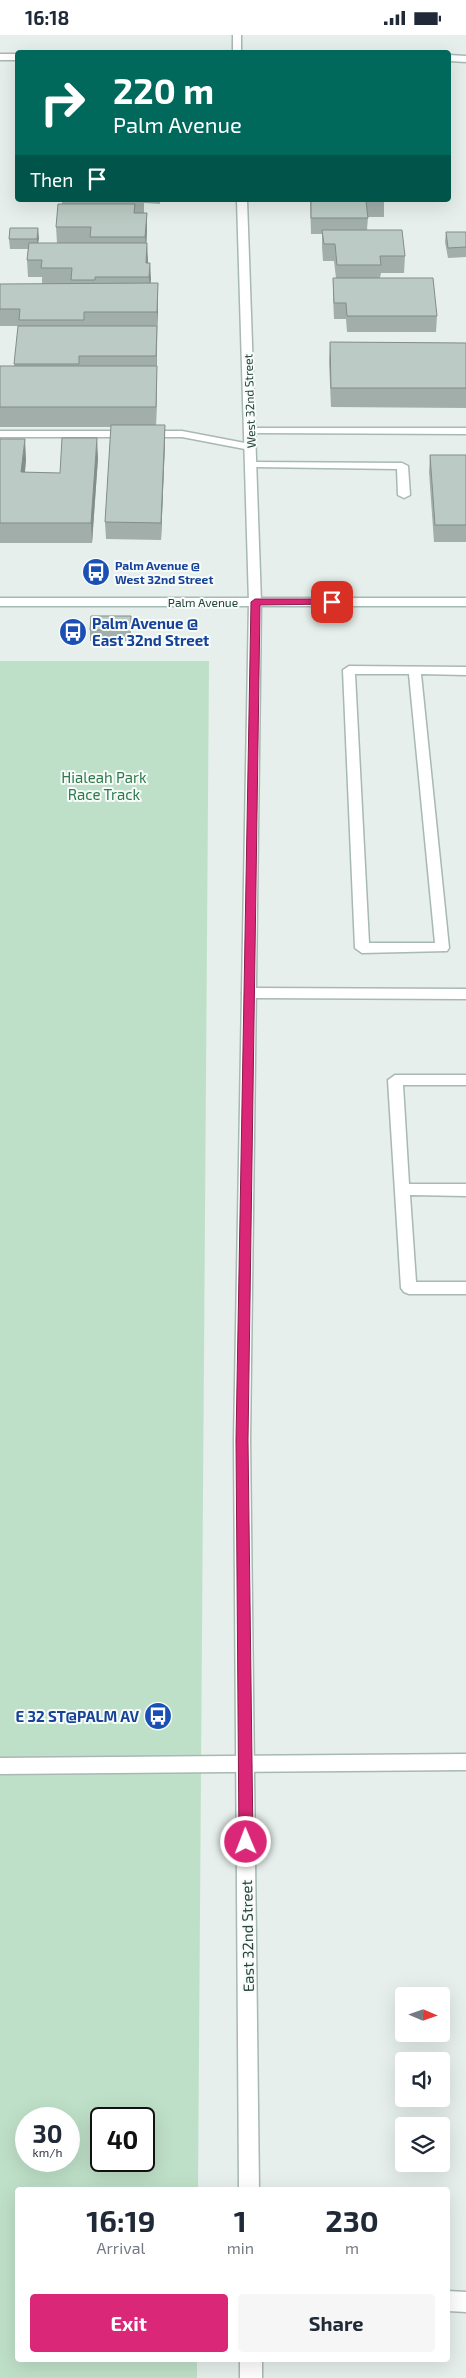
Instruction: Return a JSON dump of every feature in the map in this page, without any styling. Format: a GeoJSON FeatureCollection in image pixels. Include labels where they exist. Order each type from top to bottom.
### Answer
{"type":"FeatureCollection","features":[{"type":"Feature","properties":{"kind":"street"},"geometry":{"type":"LineString","coordinates":[[237,35],[237,50]]}},
{"type":"Feature","properties":{"kind":"street"},"geometry":{"type":"LineString","coordinates":[[0,57],[15,57]]}},
{"type":"Feature","properties":{"kind":"street"},"geometry":{"type":"LineString","coordinates":[[451,58],[466,59]]}},
{"type":"Feature","properties":{"kind":"street","name":"West 32nd Street"},"geometry":{"type":"LineString","coordinates":[[242,202],[255,602]]}},
{"type":"Feature","properties":{"kind":"street"},"geometry":{"type":"LineString","coordinates":[[250,431],[466,431]]}},
{"type":"Feature","properties":{"kind":"street"},"geometry":{"type":"LineString","coordinates":[[0,434],[182,433],[250,447]]}},
{"type":"Feature","properties":{"kind":"street"},"geometry":{"type":"LineString","coordinates":[[250,465],[402,466],[404,495]]}},
{"type":"Feature","properties":{"kind":"street","name":"Palm Avenue"},"geometry":{"type":"LineString","coordinates":[[0,602],[466,601]]}},
{"type":"Feature","properties":{"kind":"street","name":"East 32nd Street"},"geometry":{"type":"LineString","coordinates":[[249,2187],[242,1440],[255,602]]}},
{"type":"Feature","properties":{"kind":"street"},"geometry":{"type":"LineString","coordinates":[[415,671],[442,948],[362,948],[349,671],[415,671],[466,671]]}},
{"type":"Feature","properties":{"kind":"street"},"geometry":{"type":"LineString","coordinates":[[249,993],[466,994]]}},
{"type":"Feature","properties":{"kind":"street"},"geometry":{"type":"LineString","coordinates":[[466,1080],[395,1080],[409,1288],[466,1288]]}},
{"type":"Feature","properties":{"kind":"street"},"geometry":{"type":"LineString","coordinates":[[402,1189],[466,1190]]}},
{"type":"Feature","properties":{"kind":"street"},"geometry":{"type":"LineString","coordinates":[[0,1765],[466,1762]]}},
{"type":"Feature","properties":{"kind":"street"},"geometry":{"type":"LineString","coordinates":[[450,2301],[466,2302]]}},
{"type":"Feature","properties":{"kind":"street"},"geometry":{"type":"LineString","coordinates":[[251,2362],[251,2378]]}},
{"type":"Feature","properties":{"kind":"green space","name":"Hialeah Park Race Track"},"geometry":{"type":"Polygon","coordinates":[[[0,661],[209,661],[198,2187],[15,2187],[15,2362],[197,2362],[197,2378],[0,2378],[0,661]]]}},
{"type":"Feature","properties":{"kind":"building"},"geometry":{"type":"Polygon","coordinates":[[[311,202],[366,202],[368,218],[311,218],[311,202]]]}},
{"type":"Feature","properties":{"kind":"building"},"geometry":{"type":"Polygon","coordinates":[[[58,204],[135,204],[134,213],[147,213],[145,237],[90,237],[91,227],[56,227],[58,204]]]}},
{"type":"Feature","properties":{"kind":"building"},"geometry":{"type":"Polygon","coordinates":[[[10,228],[38,228],[37,239],[9,239],[10,228]]]}},
{"type":"Feature","properties":{"kind":"building"},"geometry":{"type":"Polygon","coordinates":[[[322,230],[402,230],[405,256],[380,256],[381,265],[337,265],[335,244],[324,244],[322,230]]]}},
{"type":"Feature","properties":{"kind":"building"},"geometry":{"type":"Polygon","coordinates":[[[446,232],[466,232],[466,247],[448,248],[446,232]]]}},
{"type":"Feature","properties":{"kind":"building"},"geometry":{"type":"Polygon","coordinates":[[[29,243],[147,243],[146,263],[150,263],[149,277],[95,277],[95,280],[71,280],[72,268],[41,268],[42,260],[27,260],[29,243]]]}},
{"type":"Feature","properties":{"kind":"building"},"geometry":{"type":"Polygon","coordinates":[[[333,278],[433,278],[437,316],[347,316],[346,303],[334,303],[333,278]]]}},
{"type":"Feature","properties":{"kind":"building"},"geometry":{"type":"Polygon","coordinates":[[[158,283],[157,312],[84,312],[84,320],[19,320],[20,309],[0,309],[0,284],[158,283]]]}},
{"type":"Feature","properties":{"kind":"building"},"geometry":{"type":"Polygon","coordinates":[[[18,326],[157,326],[156,356],[79,356],[79,364],[14,364],[18,326]]]}},
{"type":"Feature","properties":{"kind":"building"},"geometry":{"type":"Polygon","coordinates":[[[330,342],[466,343],[466,388],[331,388],[330,342]]]}},
{"type":"Feature","properties":{"kind":"building"},"geometry":{"type":"Polygon","coordinates":[[[0,366],[157,366],[156,407],[0,407],[0,366]]]}},
{"type":"Feature","properties":{"kind":"building"},"geometry":{"type":"Polygon","coordinates":[[[111,425],[165,425],[161,523],[105,522],[111,425]]]}},
{"type":"Feature","properties":{"kind":"building"},"geometry":{"type":"Polygon","coordinates":[[[62,438],[97,438],[91,523],[0,523],[0,439],[25,439],[21,472],[60,473],[62,438]]]}},
{"type":"Feature","properties":{"kind":"building"},"geometry":{"type":"Polygon","coordinates":[[[430,455],[466,455],[466,525],[435,525],[430,455]]]}},
{"type":"Feature","properties":{"kind":"building"},"geometry":{"type":"Polygon","coordinates":[[[91,616],[131,616],[131,630],[90,630],[91,616]]]}},
{"type":"Feature","properties":{"kind":"place","name":"Palm Avenue @ West 32nd Street"},"geometry":{"type":"Point","coordinates":[96,572]}},
{"type":"Feature","properties":{"kind":"place","name":"Palm Avenue @ East 32nd Street"},"geometry":{"type":"Point","coordinates":[73,632]}},
{"type":"Feature","properties":{"kind":"place","name":"E 32 ST@PALM AV"},"geometry":{"type":"Point","coordinates":[158,1716]}},
{"type":"Feature","properties":{"kind":"route"},"geometry":{"type":"LineString","coordinates":[[246,1842],[242,1440],[255,602],[332,602]]}}]}
